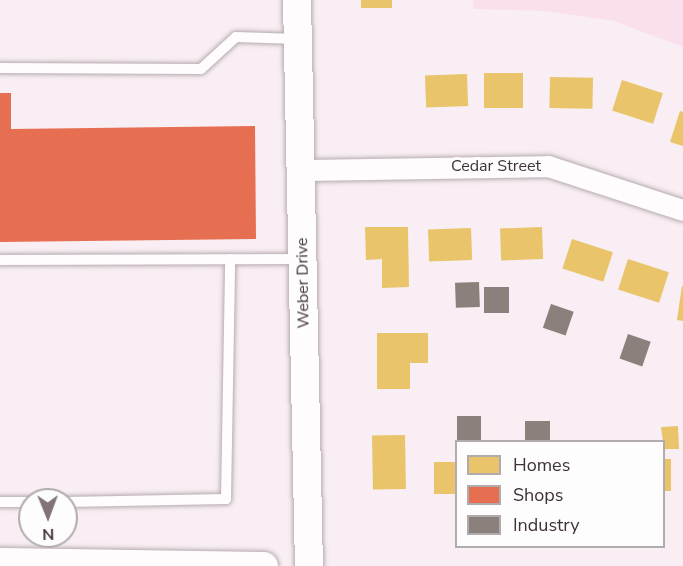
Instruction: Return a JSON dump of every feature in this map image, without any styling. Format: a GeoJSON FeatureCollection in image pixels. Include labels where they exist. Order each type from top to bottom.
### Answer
{"type":"FeatureCollection","features":[{"type":"Feature","properties":{"kind":"street","name":"Weber Drive"},"geometry":{"type":"LineString","coordinates":[[297,0],[309,566]]}},
{"type":"Feature","properties":{"kind":"street","name":"Cedar Street"},"geometry":{"type":"LineString","coordinates":[[301,170],[548,166],[683,210]]}},
{"type":"Feature","properties":{"kind":"street"},"geometry":{"type":"LineString","coordinates":[[0,562],[264,566]]}},
{"type":"Feature","properties":{"kind":"lane"},"geometry":{"type":"LineString","coordinates":[[0,68],[201,69],[236,37],[298,39]]}},
{"type":"Feature","properties":{"kind":"lane"},"geometry":{"type":"LineString","coordinates":[[78,502],[221,501],[228,496],[230,259]]}},
{"type":"Feature","properties":{"kind":"lane"},"geometry":{"type":"LineString","coordinates":[[0,260],[302,259]]}},
{"type":"Feature","properties":{"kind":"lane"},"geometry":{"type":"LineString","coordinates":[[0,502],[18,502]]}},
{"type":"Feature","properties":{"kind":"shaded area"},"geometry":{"type":"Polygon","coordinates":[[[473,0],[683,0],[683,47],[614,21],[546,11],[474,9],[473,0]]]}},
{"type":"Feature","properties":{"kind":"building: Homes"},"geometry":{"type":"Polygon","coordinates":[[[361,0],[392,0],[392,8],[361,8],[361,0]]]}},
{"type":"Feature","properties":{"kind":"building: Homes"},"geometry":{"type":"Polygon","coordinates":[[[484,73],[523,73],[523,108],[484,108],[484,73]]]}},
{"type":"Feature","properties":{"kind":"building: Homes"},"geometry":{"type":"Polygon","coordinates":[[[467,74],[468,106],[426,107],[425,75],[467,74]]]}},
{"type":"Feature","properties":{"kind":"building: Homes"},"geometry":{"type":"Polygon","coordinates":[[[550,77],[593,78],[592,109],[549,108],[550,77]]]}},
{"type":"Feature","properties":{"kind":"building: Homes"},"geometry":{"type":"Polygon","coordinates":[[[622,80],[663,93],[653,124],[612,110],[622,80]]]}},
{"type":"Feature","properties":{"kind":"building: Homes"},"geometry":{"type":"Polygon","coordinates":[[[680,111],[683,112],[683,146],[670,142],[680,111]]]}},
{"type":"Feature","properties":{"kind":"building: Homes"},"geometry":{"type":"Polygon","coordinates":[[[365,227],[408,227],[409,287],[382,288],[382,259],[366,260],[365,227]]]}},
{"type":"Feature","properties":{"kind":"building: Homes"},"geometry":{"type":"Polygon","coordinates":[[[542,227],[543,259],[501,260],[500,228],[542,227]]]}},
{"type":"Feature","properties":{"kind":"building: Homes"},"geometry":{"type":"Polygon","coordinates":[[[471,228],[472,260],[429,261],[428,230],[471,228]]]}},
{"type":"Feature","properties":{"kind":"building: Homes"},"geometry":{"type":"Polygon","coordinates":[[[572,239],[613,252],[603,282],[562,268],[572,239]]]}},
{"type":"Feature","properties":{"kind":"building: Homes"},"geometry":{"type":"Polygon","coordinates":[[[628,259],[669,272],[659,303],[618,289],[628,259]]]}},
{"type":"Feature","properties":{"kind":"building: Homes"},"geometry":{"type":"Polygon","coordinates":[[[683,286],[683,321],[677,320],[683,286]]]}},
{"type":"Feature","properties":{"kind":"building: Homes"},"geometry":{"type":"Polygon","coordinates":[[[377,333],[428,333],[428,363],[410,363],[410,389],[377,389],[377,333]]]}},
{"type":"Feature","properties":{"kind":"building: Homes"},"geometry":{"type":"Polygon","coordinates":[[[678,426],[679,449],[665,449],[661,427],[678,426]]]}},
{"type":"Feature","properties":{"kind":"building: Homes"},"geometry":{"type":"Polygon","coordinates":[[[405,435],[406,489],[373,490],[372,436],[405,435]]]}},
{"type":"Feature","properties":{"kind":"building: Homes"},"geometry":{"type":"Polygon","coordinates":[[[665,459],[671,459],[671,491],[665,491],[665,459]]]}},
{"type":"Feature","properties":{"kind":"building: Homes"},"geometry":{"type":"Polygon","coordinates":[[[434,462],[455,462],[455,494],[434,494],[434,462]]]}},
{"type":"Feature","properties":{"kind":"building: Shops"},"geometry":{"type":"Polygon","coordinates":[[[0,93],[11,93],[11,129],[255,126],[256,239],[0,242],[0,93]]]}},
{"type":"Feature","properties":{"kind":"building: Industry"},"geometry":{"type":"Polygon","coordinates":[[[479,282],[480,307],[456,308],[455,283],[479,282]]]}},
{"type":"Feature","properties":{"kind":"building: Industry"},"geometry":{"type":"Polygon","coordinates":[[[484,287],[509,287],[509,313],[484,313],[484,287]]]}},
{"type":"Feature","properties":{"kind":"building: Industry"},"geometry":{"type":"Polygon","coordinates":[[[551,304],[574,312],[566,335],[543,328],[551,304]]]}},
{"type":"Feature","properties":{"kind":"building: Industry"},"geometry":{"type":"Polygon","coordinates":[[[628,334],[651,342],[642,366],[620,359],[628,334]]]}},
{"type":"Feature","properties":{"kind":"building: Industry"},"geometry":{"type":"Polygon","coordinates":[[[457,416],[481,416],[481,440],[457,440],[457,416]]]}},
{"type":"Feature","properties":{"kind":"building: Industry"},"geometry":{"type":"Polygon","coordinates":[[[525,421],[550,421],[550,440],[525,440],[525,421]]]}}]}
